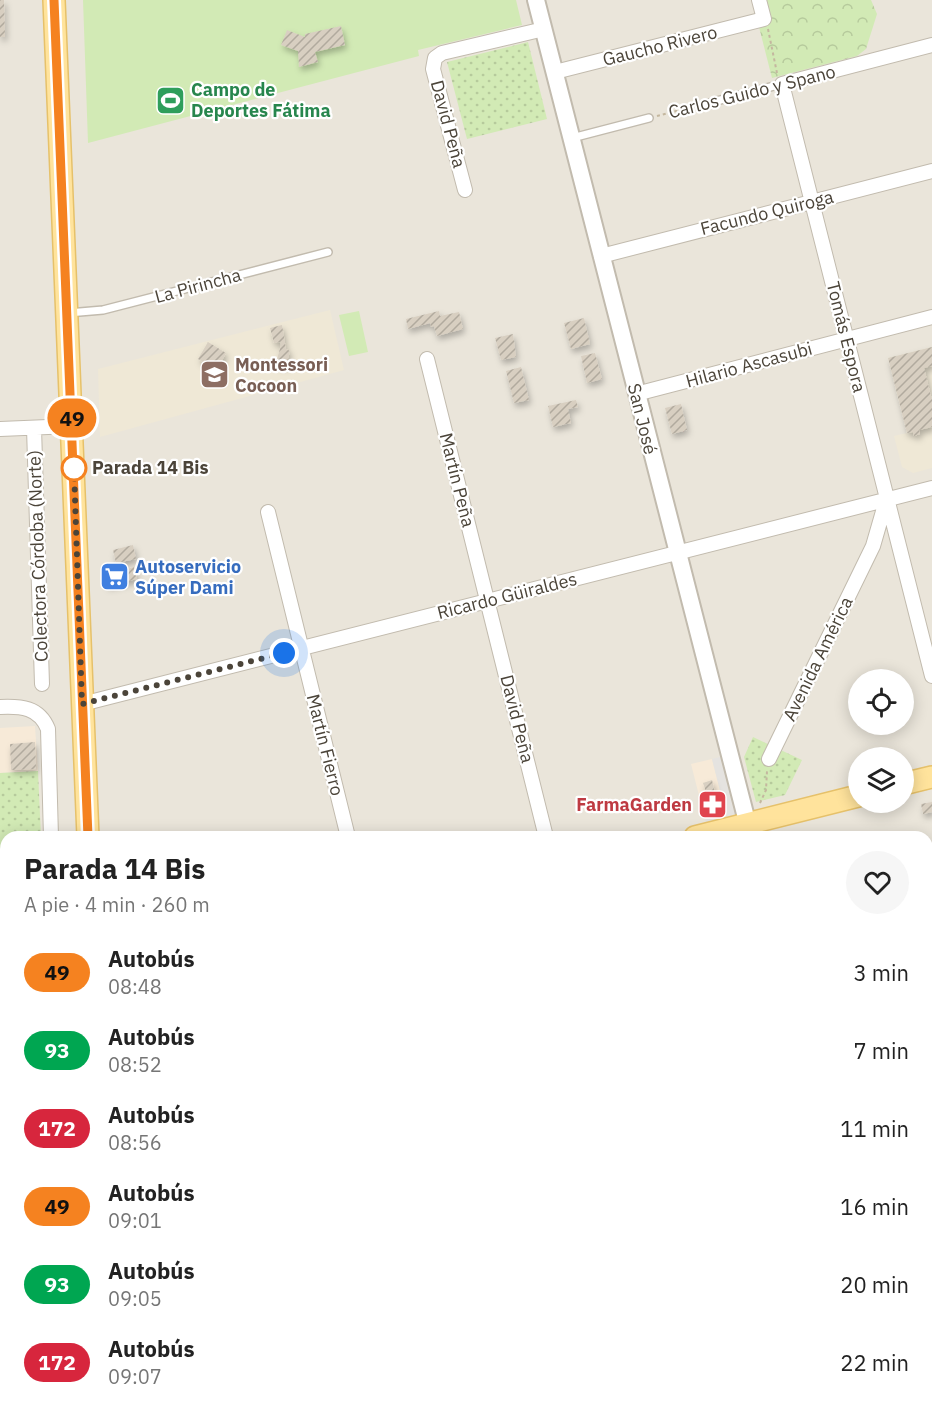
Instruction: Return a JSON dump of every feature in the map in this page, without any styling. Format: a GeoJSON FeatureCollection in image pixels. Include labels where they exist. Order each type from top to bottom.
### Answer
{"type":"FeatureCollection","features":[{"type":"Feature","properties":{"kind":"main road"},"geometry":{"type":"LineString","coordinates":[[54,0],[88,831]]}},
{"type":"Feature","properties":{"kind":"main road"},"geometry":{"type":"LineString","coordinates":[[914,781],[932,777]]}},
{"type":"Feature","properties":{"kind":"main road"},"geometry":{"type":"LineString","coordinates":[[730,831],[753,827],[848,799]]}},
{"type":"Feature","properties":{"kind":"street","name":"San José"},"geometry":{"type":"LineString","coordinates":[[536,0],[677,553],[753,827]]}},
{"type":"Feature","properties":{"kind":"street"},"geometry":{"type":"LineString","coordinates":[[759,0],[764,19]]}},
{"type":"Feature","properties":{"kind":"street","name":"Gaucho Rivero"},"geometry":{"type":"LineString","coordinates":[[555,72],[764,19]]}},
{"type":"Feature","properties":{"kind":"street","name":"David Peña"},"geometry":{"type":"LineString","coordinates":[[465,190],[433,69],[435,58],[442,53],[544,29]]}},
{"type":"Feature","properties":{"kind":"street","name":"Carlos Guido y Spano"},"geometry":{"type":"LineString","coordinates":[[782,84],[932,45]]}},
{"type":"Feature","properties":{"kind":"street","name":"Tomás Espora"},"geometry":{"type":"LineString","coordinates":[[782,84],[887,499],[926,628],[932,676]]}},
{"type":"Feature","properties":{"kind":"street","name":"Facundo Quiroga"},"geometry":{"type":"LineString","coordinates":[[601,256],[932,171]]}},
{"type":"Feature","properties":{"kind":"street","name":"Hilario Ascasubi"},"geometry":{"type":"LineString","coordinates":[[636,394],[932,317]]}},
{"type":"Feature","properties":{"kind":"street","name":"Martín Peña"},"geometry":{"type":"LineString","coordinates":[[427,359],[487,601]]}},
{"type":"Feature","properties":{"kind":"street"},"geometry":{"type":"LineString","coordinates":[[0,429],[72,426]]}},
{"type":"Feature","properties":{"kind":"street","name":"Colectora Córdoba (Norte)"},"geometry":{"type":"LineString","coordinates":[[34,428],[42,684]]}},
{"type":"Feature","properties":{"kind":"street","name":"Ricardo Güiraldes"},"geometry":{"type":"LineString","coordinates":[[82,704],[932,488]]}},
{"type":"Feature","properties":{"kind":"street","name":"Avenida América"},"geometry":{"type":"LineString","coordinates":[[770,759],[873,546],[887,499]]}},
{"type":"Feature","properties":{"kind":"street","name":"Martín Fierro"},"geometry":{"type":"LineString","coordinates":[[268,512],[347,831]]}},
{"type":"Feature","properties":{"kind":"street","name":"David Peña"},"geometry":{"type":"LineString","coordinates":[[487,601],[544,831]]}},
{"type":"Feature","properties":{"kind":"street"},"geometry":{"type":"LineString","coordinates":[[0,706],[20,706],[33,710],[44,719],[51,746],[51,831]]}},
{"type":"Feature","properties":{"kind":"lane","name":"Carlos Guido y Spano"},"geometry":{"type":"LineString","coordinates":[[705,104],[782,84]]}},
{"type":"Feature","properties":{"kind":"lane","name":"Carlos Guido y Spano"},"geometry":{"type":"LineString","coordinates":[[572,138],[649,118]]}},
{"type":"Feature","properties":{"kind":"lane","name":"La Pirincha"},"geometry":{"type":"LineString","coordinates":[[68,313],[103,310],[328,252]]}},
{"type":"Feature","properties":{"kind":"path"},"geometry":{"type":"LineString","coordinates":[[764,19],[775,69],[782,84]]}},
{"type":"Feature","properties":{"kind":"path","name":"Carlos Guido y Spano"},"geometry":{"type":"LineString","coordinates":[[649,118],[705,104]]}},
{"type":"Feature","properties":{"kind":"path"},"geometry":{"type":"LineString","coordinates":[[753,827],[766,789],[770,759]]}},
{"type":"Feature","properties":{"kind":"shaded area"},"geometry":{"type":"Polygon","coordinates":[[[0,0],[932,0],[932,831],[0,831],[0,0]]]}},
{"type":"Feature","properties":{"kind":"shaded area","name":"Montessori Cocoon"},"geometry":{"type":"Polygon","coordinates":[[[330,310],[344,370],[100,437],[98,369],[330,310]]]}},
{"type":"Feature","properties":{"kind":"shaded area"},"geometry":{"type":"Polygon","coordinates":[[[932,347],[932,468],[913,473],[902,467],[894,436],[907,433],[888,358],[932,347]]]}},
{"type":"Feature","properties":{"kind":"shaded area"},"geometry":{"type":"Polygon","coordinates":[[[35,726],[38,771],[0,773],[0,728],[35,726]]]}},
{"type":"Feature","properties":{"kind":"shaded area"},"geometry":{"type":"Polygon","coordinates":[[[720,757],[735,816],[706,823],[704,815],[725,810],[712,759],[720,757]]]}},
{"type":"Feature","properties":{"kind":"shaded area"},"geometry":{"type":"Polygon","coordinates":[[[712,759],[725,810],[704,815],[691,764],[712,759]]]}},
{"type":"Feature","properties":{"kind":"green space","name":"Campo de Deportes Fátima"},"geometry":{"type":"Polygon","coordinates":[[[83,0],[516,0],[522,25],[418,50],[419,56],[88,143],[83,0]]]}},
{"type":"Feature","properties":{"kind":"green space"},"geometry":{"type":"Polygon","coordinates":[[[764,0],[871,0],[877,14],[866,49],[857,56],[772,78],[759,27],[764,0]]]}},
{"type":"Feature","properties":{"kind":"green space"},"geometry":{"type":"Polygon","coordinates":[[[528,42],[547,119],[467,139],[447,62],[528,42]]]}},
{"type":"Feature","properties":{"kind":"green space"},"geometry":{"type":"Polygon","coordinates":[[[359,311],[368,352],[349,356],[339,315],[359,311]]]}},
{"type":"Feature","properties":{"kind":"green space"},"geometry":{"type":"Polygon","coordinates":[[[753,737],[802,760],[785,795],[756,802],[744,757],[753,737]]]}},
{"type":"Feature","properties":{"kind":"green space"},"geometry":{"type":"Polygon","coordinates":[[[38,771],[41,831],[0,831],[0,773],[38,771]]]}},
{"type":"Feature","properties":{"kind":"building"},"geometry":{"type":"Polygon","coordinates":[[[0,0],[4,0],[5,37],[0,37],[0,0]]]}},
{"type":"Feature","properties":{"kind":"building"},"geometry":{"type":"Polygon","coordinates":[[[341,26],[345,45],[315,52],[318,62],[299,67],[298,51],[281,45],[287,30],[305,37],[305,34],[341,26]]]}},
{"type":"Feature","properties":{"kind":"building"},"geometry":{"type":"Polygon","coordinates":[[[439,311],[440,316],[459,312],[463,329],[437,336],[434,326],[431,327],[430,323],[408,329],[406,319],[439,311]]]}},
{"type":"Feature","properties":{"kind":"building"},"geometry":{"type":"Polygon","coordinates":[[[584,318],[590,344],[571,349],[564,323],[584,318]]]}},
{"type":"Feature","properties":{"kind":"building"},"geometry":{"type":"Polygon","coordinates":[[[282,325],[286,349],[290,351],[286,366],[276,363],[281,345],[280,342],[274,343],[270,328],[282,325]]]}},
{"type":"Feature","properties":{"kind":"building"},"geometry":{"type":"Polygon","coordinates":[[[513,334],[516,357],[501,360],[495,338],[513,334]]]}},
{"type":"Feature","properties":{"kind":"building"},"geometry":{"type":"Polygon","coordinates":[[[208,342],[226,353],[217,370],[198,359],[208,342]]]}},
{"type":"Feature","properties":{"kind":"building"},"geometry":{"type":"Polygon","coordinates":[[[932,347],[932,366],[924,368],[932,400],[932,427],[919,430],[920,434],[914,436],[913,432],[907,433],[888,358],[932,347]]]}},
{"type":"Feature","properties":{"kind":"building"},"geometry":{"type":"Polygon","coordinates":[[[595,353],[602,379],[587,383],[581,356],[595,353]]]}},
{"type":"Feature","properties":{"kind":"building"},"geometry":{"type":"Polygon","coordinates":[[[521,367],[529,400],[514,403],[506,371],[521,367]]]}},
{"type":"Feature","properties":{"kind":"building"},"geometry":{"type":"Polygon","coordinates":[[[576,400],[578,407],[568,409],[571,423],[553,427],[548,406],[576,400]]]}},
{"type":"Feature","properties":{"kind":"building"},"geometry":{"type":"Polygon","coordinates":[[[681,404],[687,430],[672,434],[665,408],[681,404]]]}},
{"type":"Feature","properties":{"kind":"building"},"geometry":{"type":"Polygon","coordinates":[[[133,545],[136,559],[116,563],[113,550],[133,545]]]}},
{"type":"Feature","properties":{"kind":"building"},"geometry":{"type":"Polygon","coordinates":[[[134,567],[137,579],[107,586],[106,574],[134,567]]]}},
{"type":"Feature","properties":{"kind":"building"},"geometry":{"type":"Polygon","coordinates":[[[35,742],[36,769],[11,770],[10,744],[35,742]]]}},
{"type":"Feature","properties":{"kind":"building"},"geometry":{"type":"Polygon","coordinates":[[[712,780],[719,809],[707,812],[706,805],[710,804],[703,783],[712,780]]]}},
{"type":"Feature","properties":{"kind":"building"},"geometry":{"type":"Polygon","coordinates":[[[932,802],[932,812],[923,814],[921,804],[932,802]]]}},
{"type":"Feature","properties":{"kind":"bus line","name":"49"},"geometry":{"type":"LineString","coordinates":[[54,0],[88,831]]}},
{"type":"Feature","properties":{"kind":"place","name":"Campo de Deportes Fátima"},"geometry":{"type":"Point","coordinates":[170,100]}},
{"type":"Feature","properties":{"kind":"place","name":"Montessori Cocoon"},"geometry":{"type":"Point","coordinates":[214,375]}},
{"type":"Feature","properties":{"kind":"place","name":"Parada 14 Bis"},"geometry":{"type":"Point","coordinates":[74,468]}},
{"type":"Feature","properties":{"kind":"place","name":"Autoservicio Súper Dami"},"geometry":{"type":"Point","coordinates":[114,577]}},
{"type":"Feature","properties":{"kind":"place","name":"FarmaGarden"},"geometry":{"type":"Point","coordinates":[713,805]}},
{"type":"Feature","properties":{"kind":"route"},"geometry":{"type":"LineString","coordinates":[[74,468],[74,466],[82,704],[284,653]]}}]}
